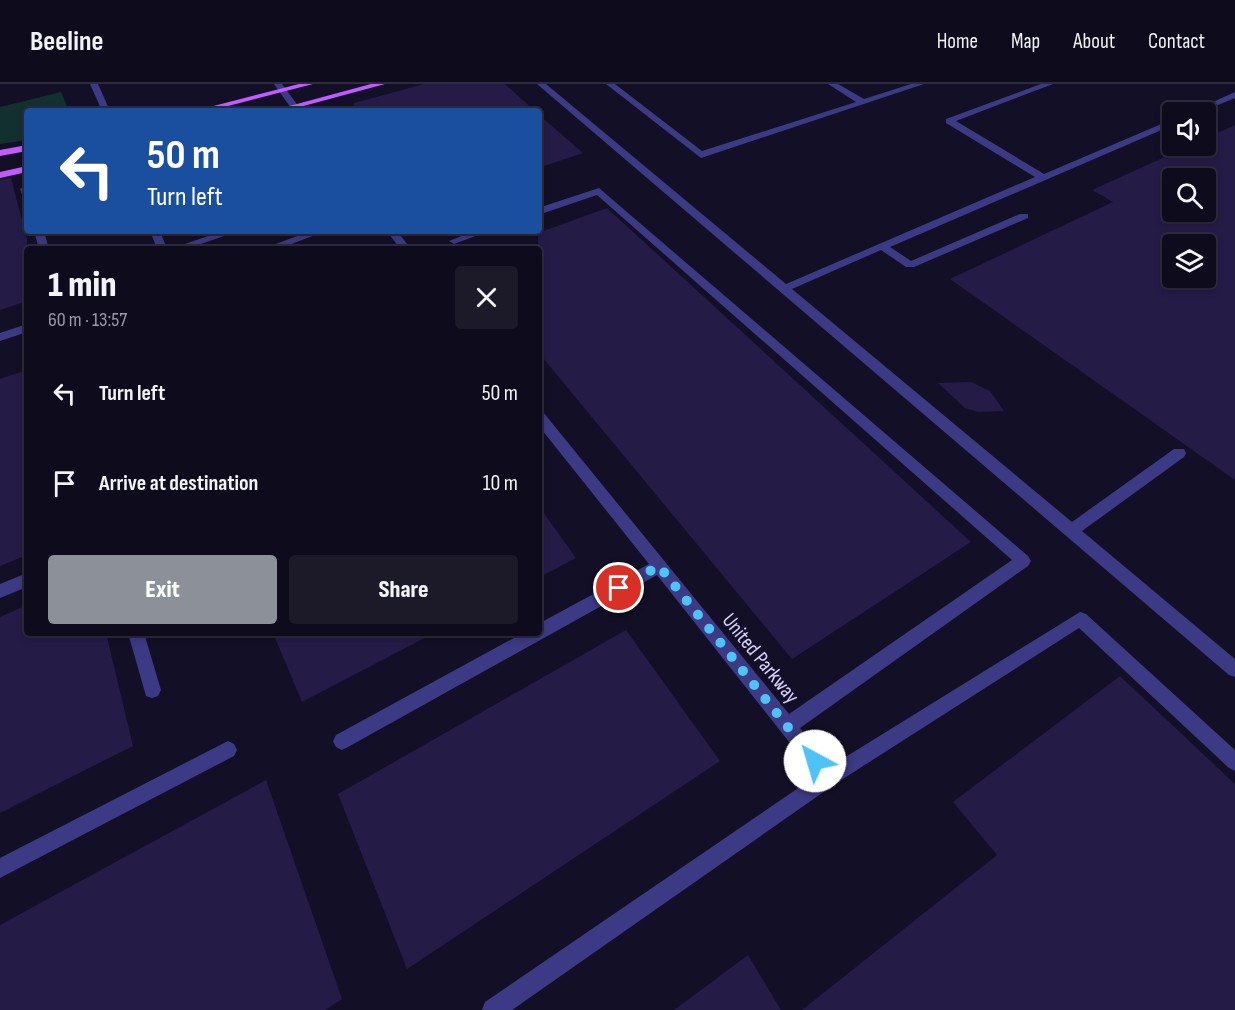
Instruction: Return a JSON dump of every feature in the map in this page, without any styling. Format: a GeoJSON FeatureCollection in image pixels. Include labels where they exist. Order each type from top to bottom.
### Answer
{"type":"FeatureCollection","features":[{"type":"Feature","properties":{"kind":"main road"},"geometry":{"type":"LineString","coordinates":[[208,108],[280,87],[309,84]]}},
{"type":"Feature","properties":{"kind":"main road"},"geometry":{"type":"LineString","coordinates":[[299,108],[381,84]]}},
{"type":"Feature","properties":{"kind":"main road"},"geometry":{"type":"LineString","coordinates":[[0,153],[24,149]]}},
{"type":"Feature","properties":{"kind":"main road"},"geometry":{"type":"LineString","coordinates":[[0,175],[24,170]]}},
{"type":"Feature","properties":{"kind":"street"},"geometry":{"type":"LineString","coordinates":[[94,84],[105,108]]}},
{"type":"Feature","properties":{"kind":"street"},"geometry":{"type":"LineString","coordinates":[[541,84],[1235,669]]}},
{"type":"Feature","properties":{"kind":"street"},"geometry":{"type":"LineString","coordinates":[[610,84],[701,155],[920,84]]}},
{"type":"Feature","properties":{"kind":"street"},"geometry":{"type":"LineString","coordinates":[[832,84],[863,102]]}},
{"type":"Feature","properties":{"kind":"street"},"geometry":{"type":"LineString","coordinates":[[1044,178],[948,122],[1049,84]]}},
{"type":"Feature","properties":{"kind":"street"},"geometry":{"type":"LineString","coordinates":[[280,87],[295,108]]}},
{"type":"Feature","properties":{"kind":"street"},"geometry":{"type":"LineString","coordinates":[[1216,103],[1235,95]]}},
{"type":"Feature","properties":{"kind":"street"},"geometry":{"type":"LineString","coordinates":[[783,289],[1162,127]]}},
{"type":"Feature","properties":{"kind":"street"},"geometry":{"type":"LineString","coordinates":[[542,211],[598,191],[1023,561],[787,726]]}},
{"type":"Feature","properties":{"kind":"street"},"geometry":{"type":"LineString","coordinates":[[882,246],[910,265],[1024,216]]}},
{"type":"Feature","properties":{"kind":"street"},"geometry":{"type":"LineString","coordinates":[[185,246],[224,234]]}},
{"type":"Feature","properties":{"kind":"street"},"geometry":{"type":"LineString","coordinates":[[276,246],[312,234]]}},
{"type":"Feature","properties":{"kind":"street"},"geometry":{"type":"LineString","coordinates":[[394,234],[404,246]]}},
{"type":"Feature","properties":{"kind":"street"},"geometry":{"type":"LineString","coordinates":[[454,241],[475,234]]}},
{"type":"Feature","properties":{"kind":"street"},"geometry":{"type":"LineString","coordinates":[[0,337],[24,329]]}},
{"type":"Feature","properties":{"kind":"street","name":"United Parkway"},"geometry":{"type":"LineString","coordinates":[[542,420],[829,778]]}},
{"type":"Feature","properties":{"kind":"street"},"geometry":{"type":"LineString","coordinates":[[1071,531],[1179,453]]}},
{"type":"Feature","properties":{"kind":"street"},"geometry":{"type":"LineString","coordinates":[[542,631],[659,566]]}},
{"type":"Feature","properties":{"kind":"street"},"geometry":{"type":"LineString","coordinates":[[0,591],[24,581]]}},
{"type":"Feature","properties":{"kind":"street"},"geometry":{"type":"LineString","coordinates":[[493,1010],[829,778],[1080,619],[1235,762]]}},
{"type":"Feature","properties":{"kind":"street"},"geometry":{"type":"LineString","coordinates":[[137,636],[152,690]]}},
{"type":"Feature","properties":{"kind":"street"},"geometry":{"type":"LineString","coordinates":[[342,741],[533,636]]}},
{"type":"Feature","properties":{"kind":"street"},"geometry":{"type":"LineString","coordinates":[[0,868],[228,750]]}},
{"type":"Feature","properties":{"kind":"green space"},"geometry":{"type":"Polygon","coordinates":[[[61,92],[68,108],[24,108],[24,140],[0,144],[0,107],[61,92]]]}},
{"type":"Feature","properties":{"kind":"building"},"geometry":{"type":"Polygon","coordinates":[[[424,84],[505,84],[532,108],[355,108],[354,103],[424,84]]]}},
{"type":"Feature","properties":{"kind":"building"},"geometry":{"type":"Polygon","coordinates":[[[542,117],[583,153],[542,167],[542,117]]]}},
{"type":"Feature","properties":{"kind":"building"},"geometry":{"type":"Polygon","coordinates":[[[1235,125],[1235,480],[950,279],[1113,202],[1092,190],[1167,156],[1216,156],[1216,134],[1235,125]]]}},
{"type":"Feature","properties":{"kind":"building"},"geometry":{"type":"Polygon","coordinates":[[[11,178],[27,246],[24,246],[24,302],[0,310],[0,180],[11,178]]]}},
{"type":"Feature","properties":{"kind":"building"},"geometry":{"type":"Polygon","coordinates":[[[607,208],[971,542],[792,659],[542,357],[542,246],[538,246],[538,234],[542,234],[542,232],[607,208]]]}},
{"type":"Feature","properties":{"kind":"building"},"geometry":{"type":"Polygon","coordinates":[[[24,371],[24,556],[0,566],[0,379],[24,371]]]}},
{"type":"Feature","properties":{"kind":"building"},"geometry":{"type":"Polygon","coordinates":[[[971,382],[990,391],[1004,411],[978,412],[965,408],[938,383],[971,382]]]}},
{"type":"Feature","properties":{"kind":"building"},"geometry":{"type":"Polygon","coordinates":[[[542,511],[576,558],[542,576],[542,511]]]}},
{"type":"Feature","properties":{"kind":"building"},"geometry":{"type":"Polygon","coordinates":[[[24,606],[24,636],[107,636],[133,746],[0,813],[0,617],[24,606]]]}},
{"type":"Feature","properties":{"kind":"building"},"geometry":{"type":"Polygon","coordinates":[[[626,630],[720,761],[407,969],[338,794],[626,630]]]}},
{"type":"Feature","properties":{"kind":"building"},"geometry":{"type":"Polygon","coordinates":[[[274,636],[428,636],[302,702],[274,636]]]}},
{"type":"Feature","properties":{"kind":"building"},"geometry":{"type":"Polygon","coordinates":[[[1120,676],[1235,784],[1235,1010],[802,1010],[997,855],[953,802],[1120,676]]]}},
{"type":"Feature","properties":{"kind":"building"},"geometry":{"type":"Polygon","coordinates":[[[266,780],[342,999],[325,1010],[0,1010],[0,925],[266,780]]]}},
{"type":"Feature","properties":{"kind":"building"},"geometry":{"type":"Polygon","coordinates":[[[748,955],[781,1010],[674,1010],[748,955]]]}},
{"type":"Feature","properties":{"kind":"route"},"geometry":{"type":"LineString","coordinates":[[619,588],[659,566],[815,761]]}}]}
